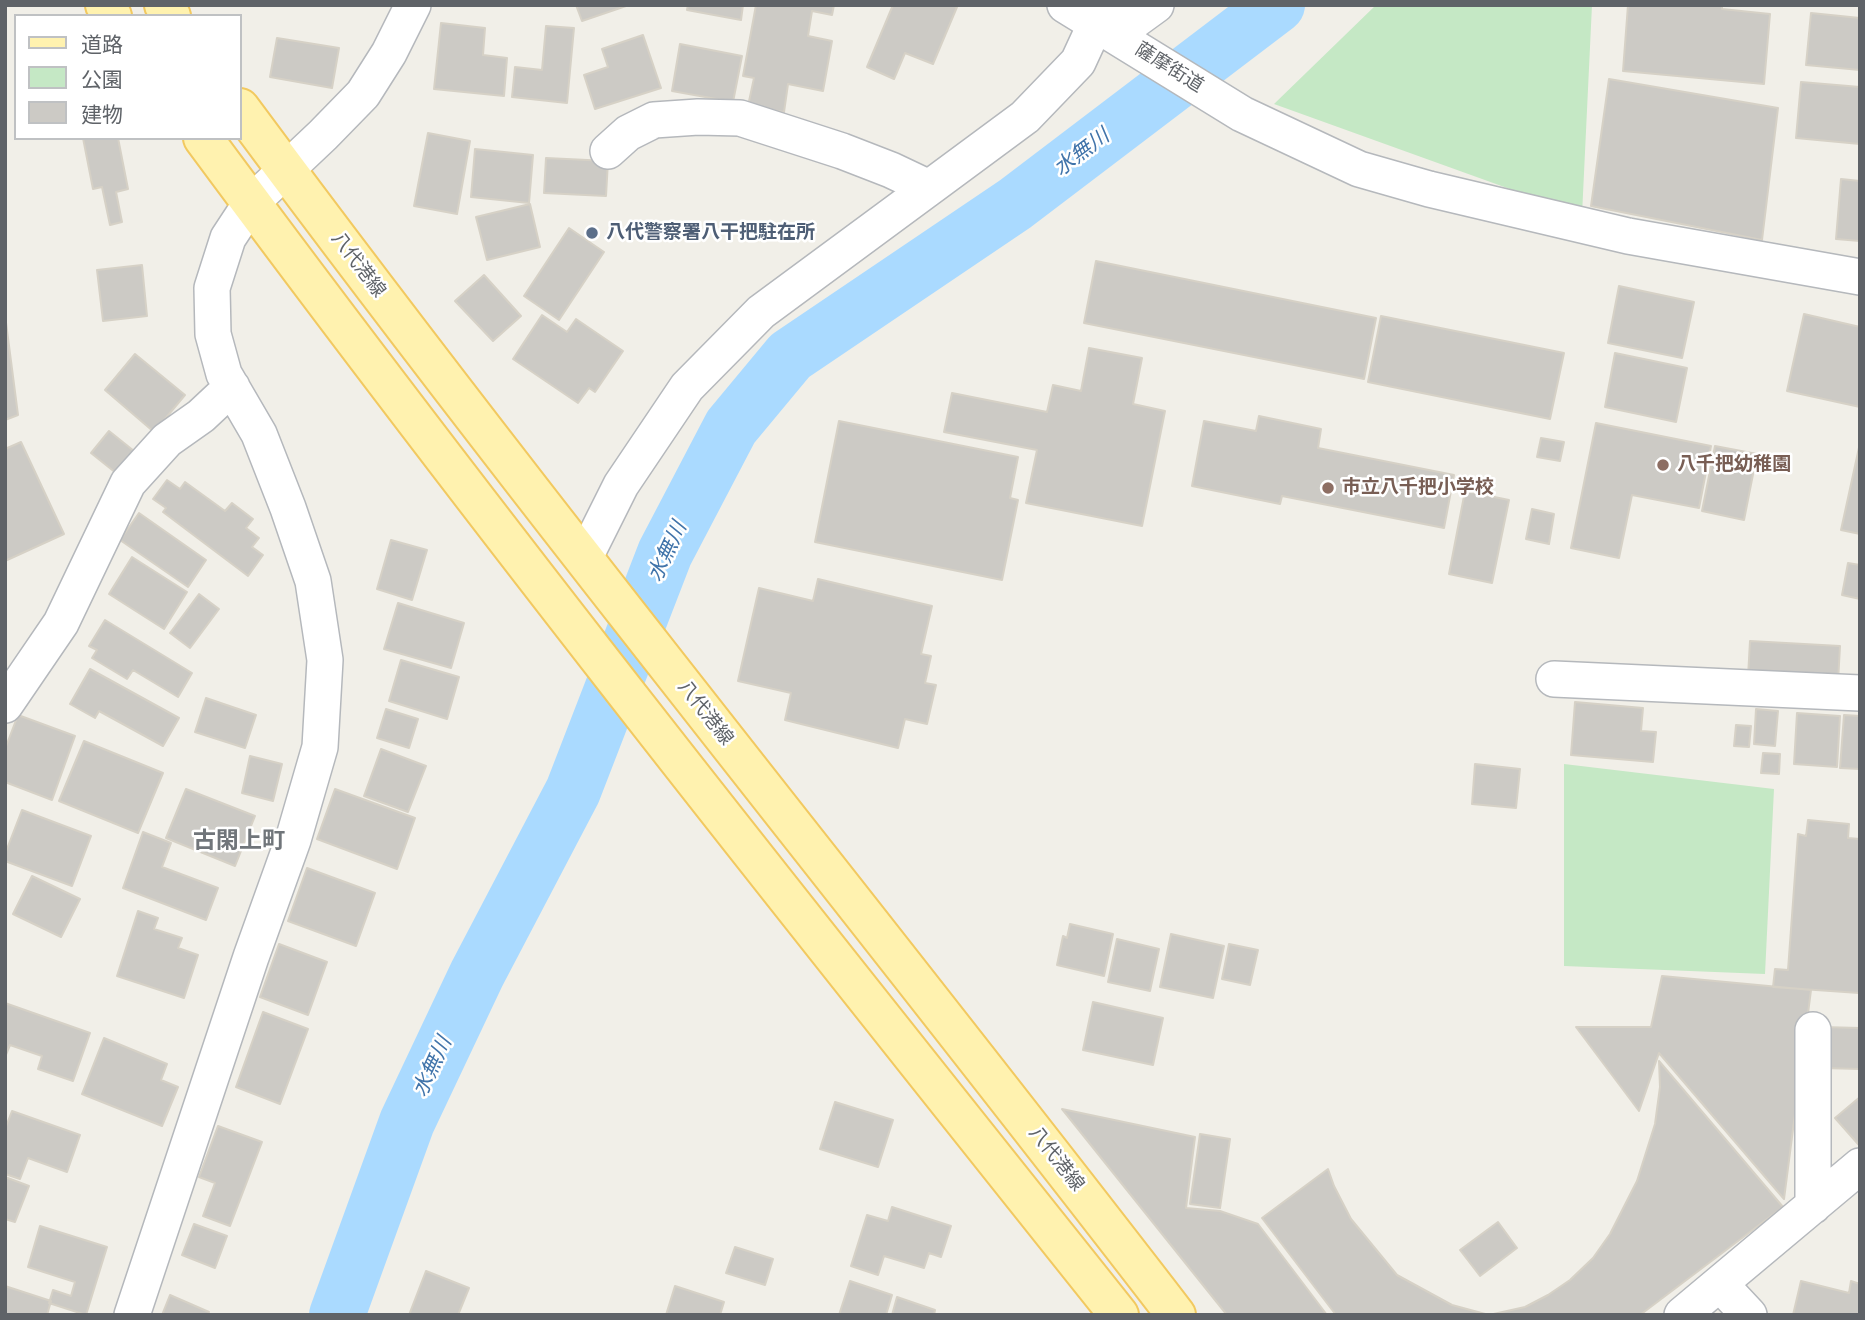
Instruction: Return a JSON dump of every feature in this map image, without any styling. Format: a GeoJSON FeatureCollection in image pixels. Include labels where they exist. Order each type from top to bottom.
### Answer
{"type":"FeatureCollection","features":[{"type":"Feature","properties":{"kind":"main road","name":"八代港線"},"geometry":{"type":"LineString","coordinates":[[242,111],[522,481],[994,1078],[1176,1315]]}},
{"type":"Feature","properties":{"kind":"main road"},"geometry":{"type":"LineString","coordinates":[[204,140],[491,521],[1119,1315]]}},
{"type":"Feature","properties":{"kind":"street"},"geometry":{"type":"LineString","coordinates":[[132,1315],[251,957],[293,840],[320,747],[325,660],[313,581],[259,434],[224,374],[213,334],[212,288],[228,238],[251,203],[363,94],[389,53],[413,5]]}},
{"type":"Feature","properties":{"kind":"street","name":"薩摩街道"},"geometry":{"type":"LineString","coordinates":[[1065,5],[1242,114],[1359,169],[1429,189],[1628,236],[1860,277]]}},
{"type":"Feature","properties":{"kind":"street"},"geometry":{"type":"LineString","coordinates":[[584,559],[621,485],[687,387],[761,312],[1024,117],[1078,62],[1096,23],[1134,21],[1156,5]]}},
{"type":"Feature","properties":{"kind":"street"},"geometry":{"type":"LineString","coordinates":[[608,151],[628,133],[654,120],[740,118],[854,156],[929,188]]}},
{"type":"Feature","properties":{"kind":"street"},"geometry":{"type":"LineString","coordinates":[[5,705],[61,623],[128,483],[167,440],[201,416],[232,387]]}},
{"type":"Feature","properties":{"kind":"street"},"geometry":{"type":"LineString","coordinates":[[1554,679],[1860,693]]}},
{"type":"Feature","properties":{"kind":"street"},"geometry":{"type":"LineString","coordinates":[[1813,1030],[1813,1206]]}},
{"type":"Feature","properties":{"kind":"street"},"geometry":{"type":"LineString","coordinates":[[1682,1315],[1860,1166]]}},
{"type":"Feature","properties":{"kind":"street"},"geometry":{"type":"LineString","coordinates":[[1720,1284],[1749,1315]]}},
{"type":"Feature","properties":{"kind":"green space"},"geometry":{"type":"Polygon","coordinates":[[[1376,5],[1592,5],[1582,215],[1274,104],[1376,5]]]}},
{"type":"Feature","properties":{"kind":"green space"},"geometry":{"type":"Polygon","coordinates":[[[1564,764],[1774,789],[1765,974],[1564,966],[1564,764]]]}},
{"type":"Feature","properties":{"kind":"building"},"geometry":{"type":"Polygon","coordinates":[[[576,5],[629,5],[582,21],[576,5]]]}},
{"type":"Feature","properties":{"kind":"building"},"geometry":{"type":"Polygon","coordinates":[[[688,5],[743,5],[741,20],[687,10],[688,5]]]}},
{"type":"Feature","properties":{"kind":"building"},"geometry":{"type":"Polygon","coordinates":[[[756,5],[834,5],[832,15],[812,11],[808,36],[832,41],[823,91],[788,84],[784,112],[748,106],[754,78],[743,76],[756,5]]]}},
{"type":"Feature","properties":{"kind":"building"},"geometry":{"type":"Polygon","coordinates":[[[893,5],[957,7],[933,64],[905,53],[894,79],[867,67],[893,5]]]}},
{"type":"Feature","properties":{"kind":"building"},"geometry":{"type":"Polygon","coordinates":[[[1628,5],[1722,5],[1722,9],[1770,14],[1764,84],[1623,71],[1628,5]]]}},
{"type":"Feature","properties":{"kind":"building"},"geometry":{"type":"Polygon","coordinates":[[[1811,13],[1860,18],[1860,70],[1806,65],[1811,13]]]}},
{"type":"Feature","properties":{"kind":"building"},"geometry":{"type":"Polygon","coordinates":[[[441,23],[485,28],[483,55],[507,58],[504,96],[434,89],[441,23]]]}},
{"type":"Feature","properties":{"kind":"building"},"geometry":{"type":"Polygon","coordinates":[[[546,26],[574,28],[567,103],[512,97],[515,67],[542,70],[546,26]]]}},
{"type":"Feature","properties":{"kind":"building"},"geometry":{"type":"Polygon","coordinates":[[[643,35],[661,88],[595,109],[584,75],[608,67],[602,49],[643,35]]]}},
{"type":"Feature","properties":{"kind":"building"},"geometry":{"type":"Polygon","coordinates":[[[277,38],[339,48],[332,88],[270,77],[277,38]]]}},
{"type":"Feature","properties":{"kind":"building"},"geometry":{"type":"Polygon","coordinates":[[[680,44],[742,56],[733,102],[672,91],[680,44]]]}},
{"type":"Feature","properties":{"kind":"building"},"geometry":{"type":"Polygon","coordinates":[[[1609,79],[1778,108],[1762,240],[1591,206],[1609,79]]]}},
{"type":"Feature","properties":{"kind":"building"},"geometry":{"type":"Polygon","coordinates":[[[1801,82],[1860,87],[1860,144],[1796,138],[1801,82]]]}},
{"type":"Feature","properties":{"kind":"building"},"geometry":{"type":"Polygon","coordinates":[[[428,133],[470,141],[457,214],[414,206],[428,133]]]}},
{"type":"Feature","properties":{"kind":"building"},"geometry":{"type":"Polygon","coordinates":[[[83,140],[118,140],[128,189],[116,192],[122,222],[110,225],[102,187],[93,189],[83,140]]]}},
{"type":"Feature","properties":{"kind":"building"},"geometry":{"type":"Polygon","coordinates":[[[475,149],[533,155],[529,203],[471,197],[475,149]]]}},
{"type":"Feature","properties":{"kind":"building"},"geometry":{"type":"Polygon","coordinates":[[[546,158],[608,161],[606,196],[544,193],[546,158]]]}},
{"type":"Feature","properties":{"kind":"building"},"geometry":{"type":"Polygon","coordinates":[[[1841,179],[1860,181],[1860,241],[1836,239],[1841,179]]]}},
{"type":"Feature","properties":{"kind":"building"},"geometry":{"type":"Polygon","coordinates":[[[530,204],[540,247],[487,260],[476,217],[530,204]]]}},
{"type":"Feature","properties":{"kind":"building"},"geometry":{"type":"Polygon","coordinates":[[[569,228],[604,252],[559,320],[524,296],[569,228]]]}},
{"type":"Feature","properties":{"kind":"building"},"geometry":{"type":"Polygon","coordinates":[[[1096,261],[1376,318],[1364,379],[1084,323],[1096,261]]]}},
{"type":"Feature","properties":{"kind":"building"},"geometry":{"type":"Polygon","coordinates":[[[142,265],[147,316],[103,321],[97,270],[142,265]]]}},
{"type":"Feature","properties":{"kind":"building"},"geometry":{"type":"Polygon","coordinates":[[[484,275],[521,316],[493,341],[455,301],[484,275]]]}},
{"type":"Feature","properties":{"kind":"building"},"geometry":{"type":"Polygon","coordinates":[[[1619,286],[1694,302],[1682,358],[1608,343],[1619,286]]]}},
{"type":"Feature","properties":{"kind":"building"},"geometry":{"type":"Polygon","coordinates":[[[1804,314],[1860,327],[1860,407],[1787,391],[1804,314]]]}},
{"type":"Feature","properties":{"kind":"building"},"geometry":{"type":"Polygon","coordinates":[[[5,315],[18,415],[5,420],[5,315]]]}},
{"type":"Feature","properties":{"kind":"building"},"geometry":{"type":"Polygon","coordinates":[[[542,315],[567,332],[576,319],[623,351],[595,392],[589,388],[578,403],[513,359],[542,315]]]}},
{"type":"Feature","properties":{"kind":"building"},"geometry":{"type":"Polygon","coordinates":[[[1381,316],[1564,353],[1550,419],[1368,382],[1381,316]]]}},
{"type":"Feature","properties":{"kind":"building"},"geometry":{"type":"Polygon","coordinates":[[[1089,348],[1142,358],[1133,404],[1165,411],[1142,526],[1026,503],[1037,450],[944,432],[952,393],[1047,412],[1053,385],[1081,391],[1089,348]]]}},
{"type":"Feature","properties":{"kind":"building"},"geometry":{"type":"Polygon","coordinates":[[[1615,353],[1687,368],[1676,422],[1605,407],[1615,353]]]}},
{"type":"Feature","properties":{"kind":"building"},"geometry":{"type":"Polygon","coordinates":[[[135,354],[185,395],[154,432],[105,390],[135,354]]]}},
{"type":"Feature","properties":{"kind":"building"},"geometry":{"type":"Polygon","coordinates":[[[1259,416],[1321,429],[1318,448],[1454,475],[1444,528],[1282,496],[1280,504],[1192,486],[1204,421],[1256,431],[1259,416]]]}},
{"type":"Feature","properties":{"kind":"building"},"geometry":{"type":"Polygon","coordinates":[[[839,421],[1018,457],[1010,498],[1018,500],[1002,580],[815,542],[839,421]]]}},
{"type":"Feature","properties":{"kind":"building"},"geometry":{"type":"Polygon","coordinates":[[[1596,423],[1711,446],[1699,508],[1632,495],[1619,558],[1571,548],[1596,423]]]}},
{"type":"Feature","properties":{"kind":"building"},"geometry":{"type":"Polygon","coordinates":[[[109,431],[139,455],[121,477],[91,453],[109,431]]]}},
{"type":"Feature","properties":{"kind":"building"},"geometry":{"type":"Polygon","coordinates":[[[1541,438],[1564,442],[1560,461],[1537,457],[1541,438]]]}},
{"type":"Feature","properties":{"kind":"building"},"geometry":{"type":"Polygon","coordinates":[[[21,442],[64,534],[5,561],[5,449],[21,442]]]}},
{"type":"Feature","properties":{"kind":"building"},"geometry":{"type":"Polygon","coordinates":[[[1860,443],[1860,534],[1841,530],[1860,443]]]}},
{"type":"Feature","properties":{"kind":"building"},"geometry":{"type":"Polygon","coordinates":[[[1715,446],[1757,454],[1744,520],[1702,511],[1715,446]]]}},
{"type":"Feature","properties":{"kind":"building"},"geometry":{"type":"Polygon","coordinates":[[[167,480],[180,489],[185,482],[225,511],[232,503],[253,519],[246,528],[259,538],[252,547],[263,555],[248,576],[163,512],[166,508],[153,499],[167,480]]]}},
{"type":"Feature","properties":{"kind":"building"},"geometry":{"type":"Polygon","coordinates":[[[1465,491],[1509,500],[1492,583],[1449,574],[1465,491]]]}},
{"type":"Feature","properties":{"kind":"building"},"geometry":{"type":"Polygon","coordinates":[[[1532,509],[1554,514],[1549,544],[1526,539],[1532,509]]]}},
{"type":"Feature","properties":{"kind":"building"},"geometry":{"type":"Polygon","coordinates":[[[139,513],[206,560],[188,587],[120,540],[139,513]]]}},
{"type":"Feature","properties":{"kind":"building"},"geometry":{"type":"Polygon","coordinates":[[[391,540],[427,550],[412,600],[377,589],[391,540]]]}},
{"type":"Feature","properties":{"kind":"building"},"geometry":{"type":"Polygon","coordinates":[[[132,557],[187,592],[164,629],[109,594],[132,557]]]}},
{"type":"Feature","properties":{"kind":"building"},"geometry":{"type":"Polygon","coordinates":[[[1848,563],[1860,565],[1860,599],[1842,595],[1848,563]]]}},
{"type":"Feature","properties":{"kind":"building"},"geometry":{"type":"Polygon","coordinates":[[[818,579],[932,606],[921,654],[931,656],[925,683],[936,685],[927,724],[905,719],[898,748],[785,720],[791,693],[738,681],[759,588],[813,601],[818,579]]]}},
{"type":"Feature","properties":{"kind":"building"},"geometry":{"type":"Polygon","coordinates":[[[199,594],[219,609],[190,648],[170,633],[199,594]]]}},
{"type":"Feature","properties":{"kind":"building"},"geometry":{"type":"Polygon","coordinates":[[[398,603],[464,623],[451,668],[384,649],[398,603]]]}},
{"type":"Feature","properties":{"kind":"building"},"geometry":{"type":"Polygon","coordinates":[[[105,620],[192,673],[178,697],[133,670],[127,679],[92,658],[97,650],[89,646],[105,620]]]}},
{"type":"Feature","properties":{"kind":"building"},"geometry":{"type":"Polygon","coordinates":[[[1750,641],[1840,646],[1838,682],[1748,677],[1750,641]]]}},
{"type":"Feature","properties":{"kind":"building"},"geometry":{"type":"Polygon","coordinates":[[[401,660],[459,677],[447,719],[389,701],[401,660]]]}},
{"type":"Feature","properties":{"kind":"building"},"geometry":{"type":"Polygon","coordinates":[[[90,669],[179,718],[163,746],[99,711],[95,718],[70,704],[90,669]]]}},
{"type":"Feature","properties":{"kind":"building"},"geometry":{"type":"Polygon","coordinates":[[[206,698],[256,715],[245,748],[195,732],[206,698]]]}},
{"type":"Feature","properties":{"kind":"building"},"geometry":{"type":"Polygon","coordinates":[[[1575,702],[1643,708],[1641,731],[1656,732],[1653,762],[1571,755],[1575,702]]]}},
{"type":"Feature","properties":{"kind":"building"},"geometry":{"type":"Polygon","coordinates":[[[386,709],[418,719],[409,748],[377,738],[386,709]]]}},
{"type":"Feature","properties":{"kind":"building"},"geometry":{"type":"Polygon","coordinates":[[[1756,709],[1778,711],[1775,746],[1754,744],[1756,709]]]}},
{"type":"Feature","properties":{"kind":"building"},"geometry":{"type":"Polygon","coordinates":[[[1797,713],[1840,716],[1837,767],[1794,764],[1797,713]]]}},
{"type":"Feature","properties":{"kind":"building"},"geometry":{"type":"Polygon","coordinates":[[[18,715],[75,736],[52,800],[5,782],[5,749],[18,715]]]}},
{"type":"Feature","properties":{"kind":"building"},"geometry":{"type":"Polygon","coordinates":[[[1844,715],[1860,716],[1860,769],[1840,768],[1844,715]]]}},
{"type":"Feature","properties":{"kind":"building"},"geometry":{"type":"Polygon","coordinates":[[[1736,725],[1751,726],[1749,747],[1734,746],[1736,725]]]}},
{"type":"Feature","properties":{"kind":"building"},"geometry":{"type":"Polygon","coordinates":[[[84,741],[163,773],[138,833],[59,801],[84,741]]]}},
{"type":"Feature","properties":{"kind":"building"},"geometry":{"type":"Polygon","coordinates":[[[381,749],[426,766],[408,812],[364,796],[381,749]]]}},
{"type":"Feature","properties":{"kind":"building"},"geometry":{"type":"Polygon","coordinates":[[[1763,753],[1780,754],[1779,774],[1761,773],[1763,753]]]}},
{"type":"Feature","properties":{"kind":"building"},"geometry":{"type":"Polygon","coordinates":[[[250,756],[282,764],[273,801],[242,793],[250,756]]]}},
{"type":"Feature","properties":{"kind":"building"},"geometry":{"type":"Polygon","coordinates":[[[1475,764],[1520,769],[1516,808],[1472,804],[1475,764]]]}},
{"type":"Feature","properties":{"kind":"building"},"geometry":{"type":"Polygon","coordinates":[[[186,789],[255,816],[235,866],[166,838],[186,789]]]}},
{"type":"Feature","properties":{"kind":"building"},"geometry":{"type":"Polygon","coordinates":[[[335,789],[415,818],[397,869],[317,839],[335,789]]]}},
{"type":"Feature","properties":{"kind":"building"},"geometry":{"type":"Polygon","coordinates":[[[22,810],[91,836],[72,886],[5,861],[5,854],[22,810]]]}},
{"type":"Feature","properties":{"kind":"building"},"geometry":{"type":"Polygon","coordinates":[[[1808,820],[1849,824],[1848,838],[1860,839],[1859,993],[1773,987],[1775,969],[1788,970],[1798,834],[1806,836],[1808,820]]]}},
{"type":"Feature","properties":{"kind":"building"},"geometry":{"type":"Polygon","coordinates":[[[143,832],[171,843],[162,867],[218,888],[206,920],[123,888],[143,832]]]}},
{"type":"Feature","properties":{"kind":"building"},"geometry":{"type":"Polygon","coordinates":[[[307,868],[375,893],[356,946],[288,921],[307,868]]]}},
{"type":"Feature","properties":{"kind":"building"},"geometry":{"type":"Polygon","coordinates":[[[32,876],[80,899],[61,937],[13,914],[32,876]]]}},
{"type":"Feature","properties":{"kind":"building"},"geometry":{"type":"Polygon","coordinates":[[[138,911],[158,918],[154,929],[182,938],[178,948],[198,955],[184,998],[117,976],[138,911]]]}},
{"type":"Feature","properties":{"kind":"building"},"geometry":{"type":"Polygon","coordinates":[[[1070,924],[1113,934],[1104,976],[1057,965],[1063,936],[1067,938],[1070,924]]]}},
{"type":"Feature","properties":{"kind":"building"},"geometry":{"type":"Polygon","coordinates":[[[1171,934],[1224,946],[1213,998],[1160,987],[1171,934]]]}},
{"type":"Feature","properties":{"kind":"building"},"geometry":{"type":"Polygon","coordinates":[[[1117,939],[1159,949],[1150,991],[1108,982],[1117,939]]]}},
{"type":"Feature","properties":{"kind":"building"},"geometry":{"type":"Polygon","coordinates":[[[279,944],[327,962],[308,1015],[260,997],[279,944]]]}},
{"type":"Feature","properties":{"kind":"building"},"geometry":{"type":"Polygon","coordinates":[[[1229,944],[1258,950],[1250,985],[1222,979],[1229,944]]]}},
{"type":"Feature","properties":{"kind":"building"},"geometry":{"type":"Polygon","coordinates":[[[1662,976],[1811,990],[1784,1199],[1659,1053],[1639,1111],[1576,1027],[1651,1027],[1662,976]]]}},
{"type":"Feature","properties":{"kind":"building"},"geometry":{"type":"Polygon","coordinates":[[[1093,1002],[1163,1018],[1153,1065],[1083,1050],[1093,1002]]]}},
{"type":"Feature","properties":{"kind":"building"},"geometry":{"type":"Polygon","coordinates":[[[5,1003],[90,1033],[73,1081],[38,1069],[42,1056],[10,1045],[5,1057],[5,1003]]]}},
{"type":"Feature","properties":{"kind":"building"},"geometry":{"type":"Polygon","coordinates":[[[263,1012],[308,1029],[280,1104],[236,1087],[263,1012]]]}},
{"type":"Feature","properties":{"kind":"building"},"geometry":{"type":"Polygon","coordinates":[[[1822,1027],[1860,1028],[1860,1069],[1822,1068],[1822,1027]]]}},
{"type":"Feature","properties":{"kind":"building"},"geometry":{"type":"Polygon","coordinates":[[[104,1038],[167,1064],[161,1080],[178,1087],[162,1126],[82,1094],[104,1038]]]}},
{"type":"Feature","properties":{"kind":"building"},"geometry":{"type":"Polygon","coordinates":[[[1659,1061],[1783,1207],[1640,1315],[1489,1315],[1525,1307],[1548,1295],[1570,1280],[1593,1258],[1610,1234],[1637,1181],[1655,1124],[1660,1087],[1659,1061]]]}},
{"type":"Feature","properties":{"kind":"building"},"geometry":{"type":"Polygon","coordinates":[[[1860,1097],[1860,1142],[1858,1144],[1835,1118],[1860,1097]]]}},
{"type":"Feature","properties":{"kind":"building"},"geometry":{"type":"Polygon","coordinates":[[[835,1102],[893,1120],[878,1167],[820,1149],[835,1102]]]}},
{"type":"Feature","properties":{"kind":"building"},"geometry":{"type":"Polygon","coordinates":[[[1062,1109],[1195,1137],[1186,1208],[1220,1211],[1258,1224],[1327,1315],[1227,1315],[1062,1109]]]}},
{"type":"Feature","properties":{"kind":"building"},"geometry":{"type":"Polygon","coordinates":[[[12,1111],[80,1135],[67,1172],[28,1158],[20,1179],[5,1174],[5,1129],[12,1111]]]}},
{"type":"Feature","properties":{"kind":"building"},"geometry":{"type":"Polygon","coordinates":[[[218,1126],[262,1142],[230,1226],[203,1216],[215,1183],[199,1177],[218,1126]]]}},
{"type":"Feature","properties":{"kind":"building"},"geometry":{"type":"Polygon","coordinates":[[[1200,1134],[1230,1139],[1220,1208],[1190,1204],[1200,1134]]]}},
{"type":"Feature","properties":{"kind":"building"},"geometry":{"type":"Polygon","coordinates":[[[1328,1169],[1351,1219],[1397,1275],[1452,1305],[1489,1315],[1336,1315],[1262,1218],[1328,1169]]]}},
{"type":"Feature","properties":{"kind":"building"},"geometry":{"type":"Polygon","coordinates":[[[5,1177],[29,1186],[15,1222],[5,1219],[5,1177]]]}},
{"type":"Feature","properties":{"kind":"building"},"geometry":{"type":"Polygon","coordinates":[[[892,1207],[951,1226],[941,1257],[929,1253],[924,1268],[884,1256],[878,1275],[851,1266],[867,1215],[888,1221],[892,1207]]]}},
{"type":"Feature","properties":{"kind":"building"},"geometry":{"type":"Polygon","coordinates":[[[1498,1222],[1517,1248],[1480,1276],[1460,1250],[1498,1222]]]}},
{"type":"Feature","properties":{"kind":"building"},"geometry":{"type":"Polygon","coordinates":[[[194,1224],[227,1236],[215,1268],[182,1255],[194,1224]]]}},
{"type":"Feature","properties":{"kind":"building"},"geometry":{"type":"Polygon","coordinates":[[[40,1226],[107,1247],[86,1315],[49,1303],[53,1290],[71,1296],[75,1282],[28,1267],[40,1226]]]}},
{"type":"Feature","properties":{"kind":"building"},"geometry":{"type":"Polygon","coordinates":[[[735,1247],[773,1259],[765,1285],[726,1273],[735,1247]]]}},
{"type":"Feature","properties":{"kind":"building"},"geometry":{"type":"Polygon","coordinates":[[[426,1271],[469,1288],[458,1315],[409,1315],[426,1271]]]}},
{"type":"Feature","properties":{"kind":"building"},"geometry":{"type":"Polygon","coordinates":[[[850,1281],[892,1295],[886,1315],[839,1315],[850,1281]]]}},
{"type":"Feature","properties":{"kind":"building"},"geometry":{"type":"Polygon","coordinates":[[[1801,1281],[1849,1293],[1851,1281],[1860,1284],[1860,1315],[1793,1315],[1801,1281]]]}},
{"type":"Feature","properties":{"kind":"building"},"geometry":{"type":"Polygon","coordinates":[[[5,1286],[51,1301],[47,1315],[5,1315],[5,1286]]]}},
{"type":"Feature","properties":{"kind":"building"},"geometry":{"type":"Polygon","coordinates":[[[675,1286],[724,1302],[720,1315],[666,1315],[675,1286]]]}},
{"type":"Feature","properties":{"kind":"building"},"geometry":{"type":"Polygon","coordinates":[[[170,1295],[209,1312],[208,1315],[162,1315],[170,1295]]]}},
{"type":"Feature","properties":{"kind":"building"},"geometry":{"type":"Polygon","coordinates":[[[897,1297],[935,1310],[934,1315],[892,1315],[897,1297]]]}},
{"type":"Feature","properties":{"kind":"waterway","name":"水無川"},"geometry":{"type":"LineString","coordinates":[[337,1315],[407,1122],[477,974],[573,791],[665,553],[731,427],[790,356],[1015,204],[1277,5]]}},
{"type":"Feature","properties":{"kind":"place","name":"八代警察署八干把駐在所"},"geometry":{"type":"Point","coordinates":[592,233]}},
{"type":"Feature","properties":{"kind":"place","name":"八千把幼稚園"},"geometry":{"type":"Point","coordinates":[1663,465]}},
{"type":"Feature","properties":{"kind":"place","name":"市立八千把小学校"},"geometry":{"type":"Point","coordinates":[1328,488]}},
{"type":"Feature","properties":{"kind":"district","name":"古閑上町"},"geometry":{"type":"Point","coordinates":[239,842]}}]}
